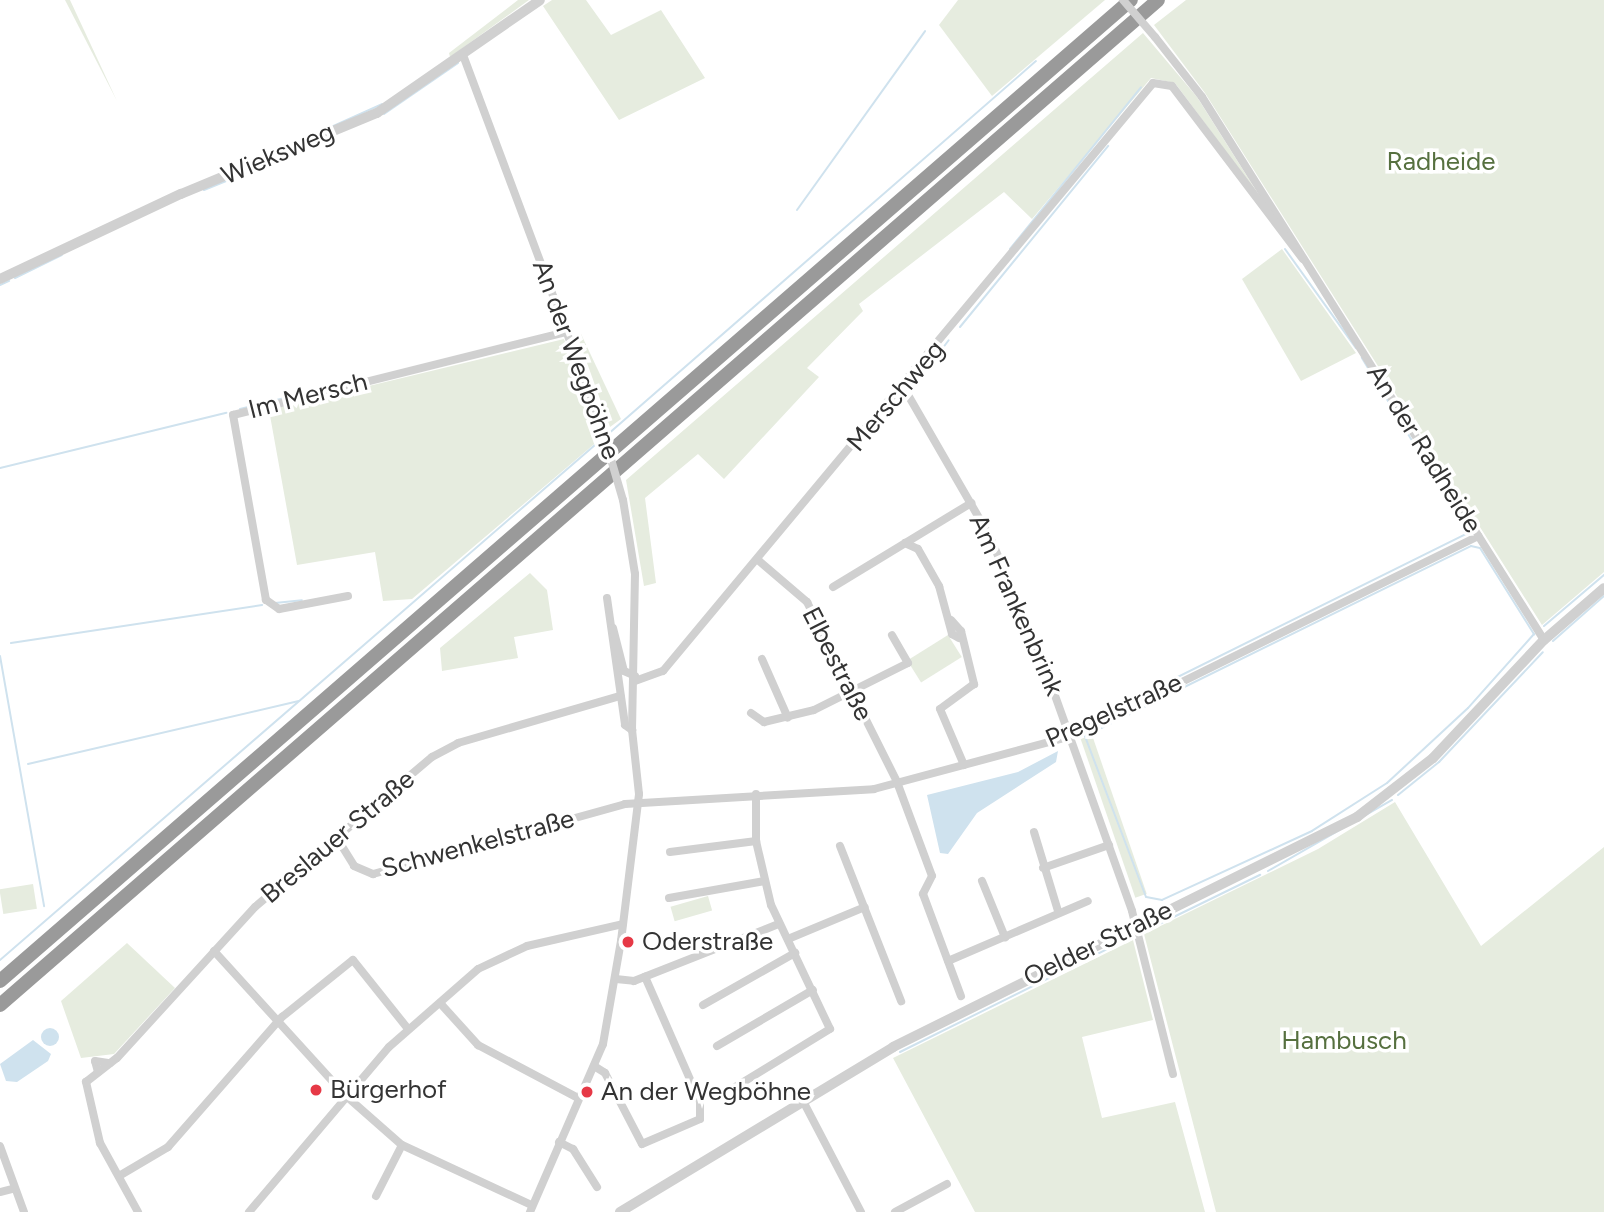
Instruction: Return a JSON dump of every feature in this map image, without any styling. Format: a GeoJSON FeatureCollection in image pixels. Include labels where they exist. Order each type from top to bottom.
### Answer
{"type":"FeatureCollection","features":[{"type":"Feature","properties":{"kind":"highway"},"geometry":{"type":"LineString","coordinates":[[0,981],[1131,0]]}},
{"type":"Feature","properties":{"kind":"highway"},"geometry":{"type":"LineString","coordinates":[[0,1005],[1158,0]]}},
{"type":"Feature","properties":{"kind":"street","name":"Wieksweg"},"geometry":{"type":"LineString","coordinates":[[0,279],[181,194],[377,113],[540,0]]}},
{"type":"Feature","properties":{"kind":"street","name":"An der Radheide"},"geometry":{"type":"LineString","coordinates":[[1123,0],[1202,97],[1544,640]]}},
{"type":"Feature","properties":{"kind":"street","name":"An der Wegböhne"},"geometry":{"type":"LineString","coordinates":[[463,55],[601,425],[623,500],[635,574],[632,730],[639,803],[616,979],[594,1066],[530,1208]]}},
{"type":"Feature","properties":{"kind":"street","name":"An der Radheide"},"geometry":{"type":"LineString","coordinates":[[1143,91],[1153,83],[1172,86],[1303,259]]}},
{"type":"Feature","properties":{"kind":"street","name":"Merschweg"},"geometry":{"type":"LineString","coordinates":[[635,679],[663,671],[904,388],[1143,91]]}},
{"type":"Feature","properties":{"kind":"street","name":"Im Mersch"},"geometry":{"type":"LineString","coordinates":[[348,596],[279,609],[266,600],[233,415],[567,332]]}},
{"type":"Feature","properties":{"kind":"street","name":"Am Frankenbrink"},"geometry":{"type":"LineString","coordinates":[[904,388],[971,503],[1013,588],[1072,736],[1136,926],[1173,1074]]}},
{"type":"Feature","properties":{"kind":"street"},"geometry":{"type":"LineString","coordinates":[[833,587],[971,503]]}},
{"type":"Feature","properties":{"kind":"street"},"geometry":{"type":"LineString","coordinates":[[922,531],[918,549],[951,620],[952,634],[959,638],[974,684],[940,709],[964,765]]}},
{"type":"Feature","properties":{"kind":"street","name":"Pregelstraße"},"geometry":{"type":"LineString","coordinates":[[639,803],[897,782],[1072,736],[1479,536]]}},
{"type":"Feature","properties":{"kind":"street"},"geometry":{"type":"LineString","coordinates":[[905,543],[918,549]]}},
{"type":"Feature","properties":{"kind":"street","name":"Elbestraße"},"geometry":{"type":"LineString","coordinates":[[758,560],[807,602],[897,782],[932,876],[923,894],[961,996]]}},
{"type":"Feature","properties":{"kind":"street","name":"Oelder Straße"},"geometry":{"type":"LineString","coordinates":[[621,1212],[893,1047],[1357,817],[1433,758],[1544,640],[1604,588]]}},
{"type":"Feature","properties":{"kind":"street","name":"An der Wegböhne"},"geometry":{"type":"LineString","coordinates":[[607,598],[625,725],[632,730]]}},
{"type":"Feature","properties":{"kind":"street","name":"An der Wegböhne"},"geometry":{"type":"LineString","coordinates":[[609,619],[624,671],[635,679]]}},
{"type":"Feature","properties":{"kind":"street"},"geometry":{"type":"LineString","coordinates":[[751,713],[764,722],[788,718],[852,691],[908,663],[892,635]]}},
{"type":"Feature","properties":{"kind":"street"},"geometry":{"type":"LineString","coordinates":[[762,659],[788,718]]}},
{"type":"Feature","properties":{"kind":"street","name":"Breslauer Straße"},"geometry":{"type":"LineString","coordinates":[[118,1177],[83,1090],[214,951],[335,835],[445,749],[620,696]]}},
{"type":"Feature","properties":{"kind":"street"},"geometry":{"type":"LineString","coordinates":[[732,1089],[827,1033],[830,1024],[779,924],[764,881],[756,841],[756,794]]}},
{"type":"Feature","properties":{"kind":"street","name":"Schwenkelstraße"},"geometry":{"type":"LineString","coordinates":[[335,835],[354,866],[373,874],[639,803]]}},
{"type":"Feature","properties":{"kind":"street"},"geometry":{"type":"LineString","coordinates":[[1034,832],[1058,912]]}},
{"type":"Feature","properties":{"kind":"street"},"geometry":{"type":"LineString","coordinates":[[670,852],[756,841]]}},
{"type":"Feature","properties":{"kind":"street"},"geometry":{"type":"LineString","coordinates":[[1043,868],[1109,845]]}},
{"type":"Feature","properties":{"kind":"street"},"geometry":{"type":"LineString","coordinates":[[841,846],[901,1001]]}},
{"type":"Feature","properties":{"kind":"street"},"geometry":{"type":"LineString","coordinates":[[669,898],[764,881]]}},
{"type":"Feature","properties":{"kind":"street"},"geometry":{"type":"LineString","coordinates":[[982,881],[1005,937]]}},
{"type":"Feature","properties":{"kind":"street"},"geometry":{"type":"LineString","coordinates":[[948,961],[1088,901]]}},
{"type":"Feature","properties":{"kind":"street"},"geometry":{"type":"LineString","coordinates":[[788,939],[865,907]]}},
{"type":"Feature","properties":{"kind":"street"},"geometry":{"type":"LineString","coordinates":[[249,1212],[345,1094],[408,1029],[495,960],[581,930],[623,924]]}},
{"type":"Feature","properties":{"kind":"street"},"geometry":{"type":"LineString","coordinates":[[616,979],[645,977],[779,924]]}},
{"type":"Feature","properties":{"kind":"street"},"geometry":{"type":"LineString","coordinates":[[214,951],[278,1024],[345,1094],[402,1144],[530,1208]]}},
{"type":"Feature","properties":{"kind":"street"},"geometry":{"type":"LineString","coordinates":[[703,1004],[795,953]]}},
{"type":"Feature","properties":{"kind":"street"},"geometry":{"type":"LineString","coordinates":[[138,1212],[118,1177],[168,1147],[278,1024],[353,960],[408,1029]]}},
{"type":"Feature","properties":{"kind":"street"},"geometry":{"type":"LineString","coordinates":[[594,1066],[605,1073],[642,1144],[700,1119],[703,1111],[645,977]]}},
{"type":"Feature","properties":{"kind":"street"},"geometry":{"type":"LineString","coordinates":[[716,1046],[813,990]]}},
{"type":"Feature","properties":{"kind":"street"},"geometry":{"type":"LineString","coordinates":[[440,1003],[478,1045],[578,1098]]}},
{"type":"Feature","properties":{"kind":"street"},"geometry":{"type":"LineString","coordinates":[[803,1101],[861,1212]]}},
{"type":"Feature","properties":{"kind":"street"},"geometry":{"type":"LineString","coordinates":[[559,1142],[573,1149],[597,1187]]}},
{"type":"Feature","properties":{"kind":"street"},"geometry":{"type":"LineString","coordinates":[[376,1196],[402,1144]]}},
{"type":"Feature","properties":{"kind":"street"},"geometry":{"type":"LineString","coordinates":[[0,1146],[12,1189],[24,1212]]}},
{"type":"Feature","properties":{"kind":"street"},"geometry":{"type":"LineString","coordinates":[[895,1212],[947,1184]]}},
{"type":"Feature","properties":{"kind":"street"},"geometry":{"type":"LineString","coordinates":[[0,1192],[12,1189]]}},
{"type":"Feature","properties":{"kind":"green space"},"geometry":{"type":"Polygon","coordinates":[[[65,0],[70,0],[117,101],[65,0]]]}},
{"type":"Feature","properties":{"kind":"green space"},"geometry":{"type":"Polygon","coordinates":[[[518,0],[529,0],[450,57],[449,53],[518,0]]]}},
{"type":"Feature","properties":{"kind":"green space"},"geometry":{"type":"Polygon","coordinates":[[[552,0],[586,0],[611,35],[661,10],[705,78],[619,120],[543,6],[552,0]]]}},
{"type":"Feature","properties":{"kind":"green space"},"geometry":{"type":"Polygon","coordinates":[[[958,0],[1105,0],[992,96],[939,25],[958,0]]]}},
{"type":"Feature","properties":{"kind":"green space","name":"Radheide"},"geometry":{"type":"Polygon","coordinates":[[[1186,0],[1604,0],[1604,572],[1542,625],[1205,93],[1154,25],[1186,0]]]}},
{"type":"Feature","properties":{"kind":"green space"},"geometry":{"type":"Polygon","coordinates":[[[1143,33],[1197,97],[1262,200],[1175,83],[1151,78],[1032,219],[1004,192],[859,304],[863,311],[807,368],[819,377],[724,479],[698,454],[645,498],[656,583],[644,586],[626,480],[1143,33]]]}},
{"type":"Feature","properties":{"kind":"green space"},"geometry":{"type":"Polygon","coordinates":[[[1282,249],[1356,353],[1301,381],[1242,279],[1282,249]]]}},
{"type":"Feature","properties":{"kind":"green space"},"geometry":{"type":"Polygon","coordinates":[[[581,334],[621,419],[610,427],[577,335],[581,334]]]}},
{"type":"Feature","properties":{"kind":"green space"},"geometry":{"type":"Polygon","coordinates":[[[564,339],[599,440],[412,599],[383,601],[375,552],[297,565],[269,410],[564,339]]]}},
{"type":"Feature","properties":{"kind":"green space"},"geometry":{"type":"Polygon","coordinates":[[[530,573],[547,590],[553,630],[514,637],[518,658],[442,671],[440,648],[530,573]]]}},
{"type":"Feature","properties":{"kind":"green space"},"geometry":{"type":"Polygon","coordinates":[[[948,635],[962,657],[921,682],[907,660],[948,635]]]}},
{"type":"Feature","properties":{"kind":"green space"},"geometry":{"type":"Polygon","coordinates":[[[1092,735],[1147,894],[1135,898],[1081,739],[1092,735]]]}},
{"type":"Feature","properties":{"kind":"green space","name":"Hambusch"},"geometry":{"type":"Polygon","coordinates":[[[1395,802],[1481,946],[1604,847],[1604,1212],[1216,1212],[1144,934],[1318,849],[1395,802]]]}},
{"type":"Feature","properties":{"kind":"green space"},"geometry":{"type":"Polygon","coordinates":[[[33,884],[37,909],[3,914],[0,889],[33,884]]]}},
{"type":"Feature","properties":{"kind":"green space"},"geometry":{"type":"Polygon","coordinates":[[[708,896],[712,910],[675,921],[671,907],[708,896]]]}},
{"type":"Feature","properties":{"kind":"green space"},"geometry":{"type":"Polygon","coordinates":[[[1133,940],[1153,1020],[1082,1037],[1102,1118],[1175,1102],[1205,1212],[975,1212],[893,1058],[1133,940]]]}},
{"type":"Feature","properties":{"kind":"green space"},"geometry":{"type":"Polygon","coordinates":[[[127,943],[175,988],[114,1054],[81,1058],[61,1001],[127,943]]]}},
{"type":"Feature","properties":{"kind":"water"},"geometry":{"type":"Polygon","coordinates":[[[1058,751],[1056,762],[977,813],[948,854],[940,853],[927,795],[1018,772],[1058,751]]]}},
{"type":"Feature","properties":{"kind":"water"},"geometry":{"type":"Polygon","coordinates":[[[50,1028],[56,1031],[59,1037],[56,1043],[50,1046],[44,1043],[41,1037],[44,1031],[50,1028]]]}},
{"type":"Feature","properties":{"kind":"water"},"geometry":{"type":"Polygon","coordinates":[[[33,1040],[51,1054],[48,1061],[17,1082],[6,1081],[0,1064],[33,1040]]]}},
{"type":"Feature","properties":{"kind":"waterway"},"geometry":{"type":"LineString","coordinates":[[797,210],[925,31]]}},
{"type":"Feature","properties":{"kind":"waterway"},"geometry":{"type":"LineString","coordinates":[[607,435],[1036,61]]}},
{"type":"Feature","properties":{"kind":"waterway"},"geometry":{"type":"LineString","coordinates":[[384,114],[458,63]]}},
{"type":"Feature","properties":{"kind":"waterway"},"geometry":{"type":"LineString","coordinates":[[1010,249],[1141,87]]}},
{"type":"Feature","properties":{"kind":"waterway"},"geometry":{"type":"LineString","coordinates":[[329,128],[382,104]]}},
{"type":"Feature","properties":{"kind":"waterway"},"geometry":{"type":"LineString","coordinates":[[960,327],[1108,146]]}},
{"type":"Feature","properties":{"kind":"waterway"},"geometry":{"type":"LineString","coordinates":[[277,160],[308,147]]}},
{"type":"Feature","properties":{"kind":"waterway"},"geometry":{"type":"LineString","coordinates":[[204,190],[273,162]]}},
{"type":"Feature","properties":{"kind":"waterway"},"geometry":{"type":"LineString","coordinates":[[1285,249],[1356,348]]}},
{"type":"Feature","properties":{"kind":"waterway"},"geometry":{"type":"LineString","coordinates":[[15,278],[62,255]]}},
{"type":"Feature","properties":{"kind":"waterway"},"geometry":{"type":"LineString","coordinates":[[0,285],[9,281]]}},
{"type":"Feature","properties":{"kind":"waterway"},"geometry":{"type":"LineString","coordinates":[[936,357],[949,340]]}},
{"type":"Feature","properties":{"kind":"waterway"},"geometry":{"type":"LineString","coordinates":[[1079,726],[1468,533],[1362,358]]}},
{"type":"Feature","properties":{"kind":"waterway"},"geometry":{"type":"LineString","coordinates":[[240,409],[361,379]]}},
{"type":"Feature","properties":{"kind":"waterway"},"geometry":{"type":"LineString","coordinates":[[0,468],[226,413]]}},
{"type":"Feature","properties":{"kind":"waterway"},"geometry":{"type":"LineString","coordinates":[[0,960],[603,438]]}},
{"type":"Feature","properties":{"kind":"waterway"},"geometry":{"type":"LineString","coordinates":[[1471,546],[1480,548],[1534,634],[1468,708],[1387,783],[1312,831],[1162,900],[1146,897],[1085,736],[1471,546]]}},
{"type":"Feature","properties":{"kind":"waterway"},"geometry":{"type":"LineString","coordinates":[[1544,626],[1604,575]]}},
{"type":"Feature","properties":{"kind":"waterway"},"geometry":{"type":"LineString","coordinates":[[1553,641],[1604,596]]}},
{"type":"Feature","properties":{"kind":"waterway"},"geometry":{"type":"LineString","coordinates":[[275,603],[302,600]]}},
{"type":"Feature","properties":{"kind":"waterway"},"geometry":{"type":"LineString","coordinates":[[11,643],[262,605]]}},
{"type":"Feature","properties":{"kind":"waterway"},"geometry":{"type":"LineString","coordinates":[[1398,795],[1439,762],[1543,652]]}},
{"type":"Feature","properties":{"kind":"waterway"},"geometry":{"type":"LineString","coordinates":[[0,656],[44,906]]}},
{"type":"Feature","properties":{"kind":"waterway"},"geometry":{"type":"LineString","coordinates":[[28,764],[299,701]]}},
{"type":"Feature","properties":{"kind":"waterway"},"geometry":{"type":"LineString","coordinates":[[1268,871],[1392,800]]}},
{"type":"Feature","properties":{"kind":"waterway"},"geometry":{"type":"LineString","coordinates":[[1147,930],[1260,875]]}},
{"type":"Feature","properties":{"kind":"waterway"},"geometry":{"type":"LineString","coordinates":[[900,1052],[1118,944]]}},
{"type":"Feature","properties":{"kind":"place","name":"Oderstraße"},"geometry":{"type":"Point","coordinates":[628,942]}},
{"type":"Feature","properties":{"kind":"place","name":"Bürgerhof"},"geometry":{"type":"Point","coordinates":[316,1090]}},
{"type":"Feature","properties":{"kind":"place","name":"An der Wegböhne"},"geometry":{"type":"Point","coordinates":[587,1092]}}]}
